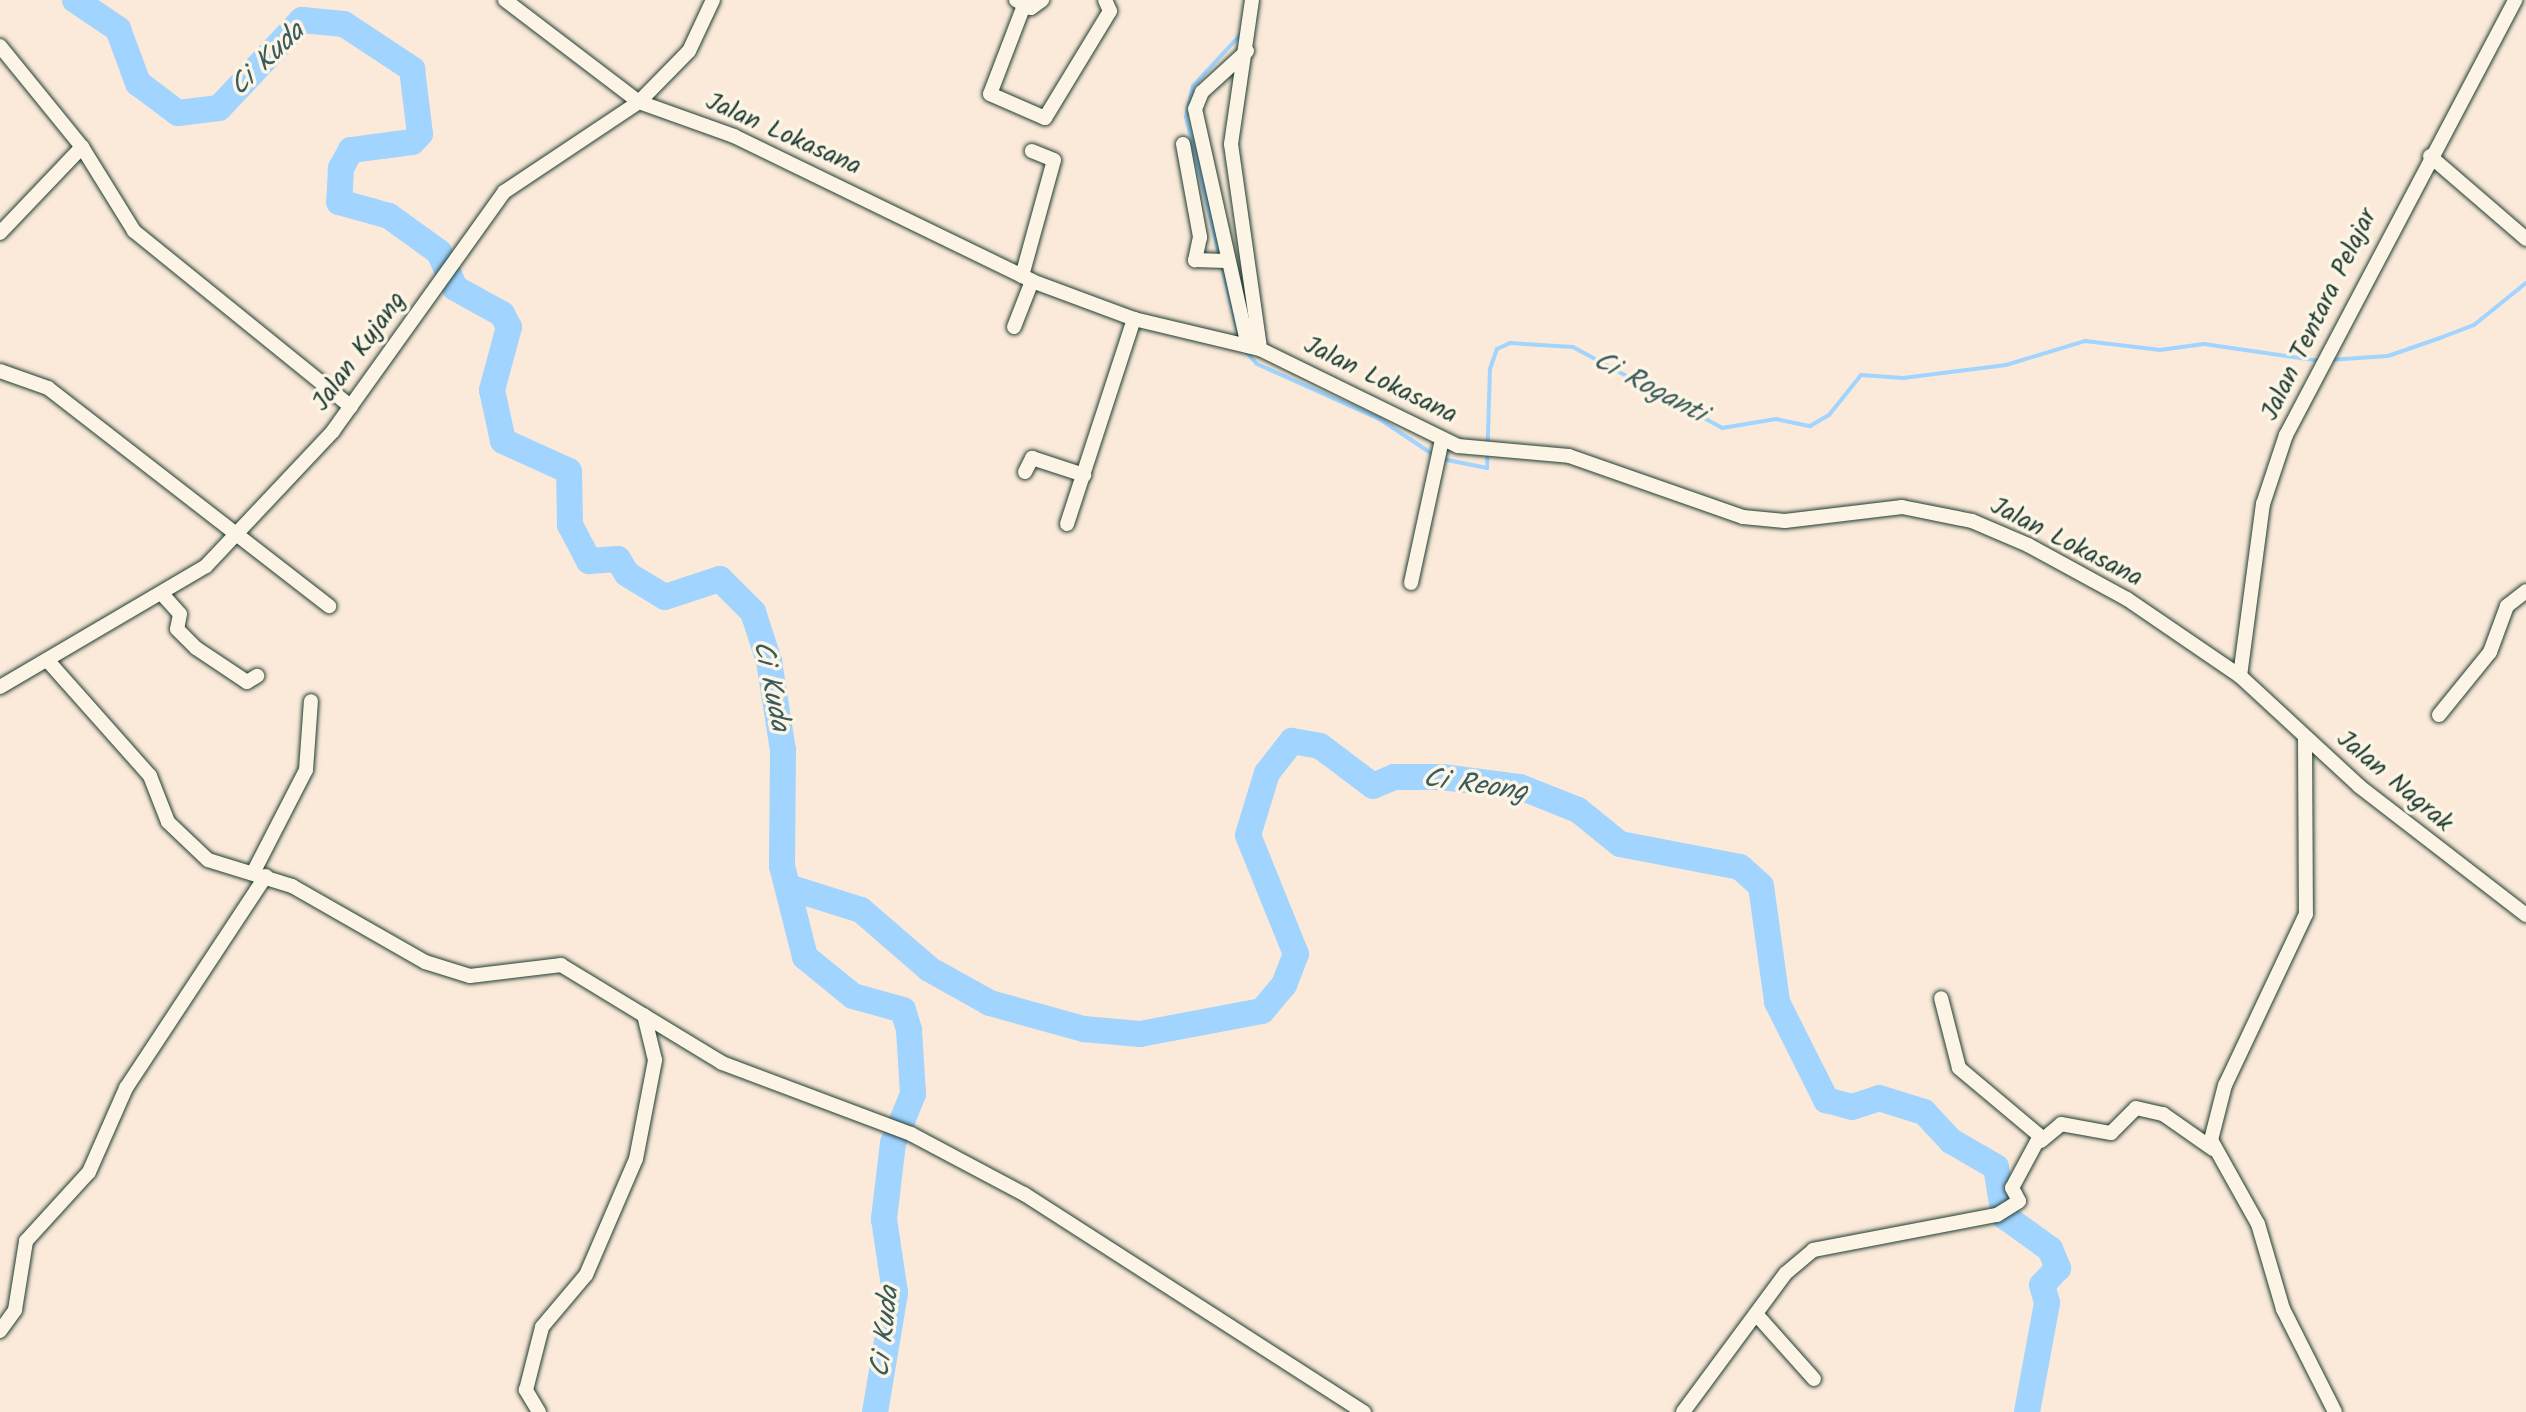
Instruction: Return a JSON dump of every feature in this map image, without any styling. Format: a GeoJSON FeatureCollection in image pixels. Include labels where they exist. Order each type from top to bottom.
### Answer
{"type":"FeatureCollection","features":[{"type":"Feature","properties":{"kind":"street","name":"Jalan Lokasana"},"geometry":{"type":"LineString","coordinates":[[505,0],[639,102],[734,136],[1027,279],[1134,319],[1247,346],[1438,453],[1490,447],[1569,456],[1764,521],[1902,507],[1972,521],[2127,599],[2240,676]]}},
{"type":"Feature","properties":{"kind":"street","name":"Jalan Kujang"},"geometry":{"type":"LineString","coordinates":[[0,687],[163,595],[206,566],[351,407],[424,308],[455,254],[529,170],[639,102],[689,51],[713,0]]}},
{"type":"Feature","properties":{"kind":"street"},"geometry":{"type":"LineString","coordinates":[[1042,0],[1019,4],[990,94],[1045,118],[1110,11],[1105,0]]}},
{"type":"Feature","properties":{"kind":"street"},"geometry":{"type":"LineString","coordinates":[[1247,346],[1231,144],[1247,51],[1252,0]]}},
{"type":"Feature","properties":{"kind":"street","name":"Jalan Tentara Pelajar"},"geometry":{"type":"LineString","coordinates":[[2240,676],[2263,504],[2317,371],[2515,0]]}},
{"type":"Feature","properties":{"kind":"street"},"geometry":{"type":"LineString","coordinates":[[0,46],[82,147],[134,231],[351,407]]}},
{"type":"Feature","properties":{"kind":"street"},"geometry":{"type":"LineString","coordinates":[[1219,262],[1195,260],[1200,237],[1193,149],[1197,99],[1247,51]]}},
{"type":"Feature","properties":{"kind":"street"},"geometry":{"type":"LineString","coordinates":[[0,233],[82,147]]}},
{"type":"Feature","properties":{"kind":"street"},"geometry":{"type":"LineString","coordinates":[[1193,149],[1219,262],[1247,346]]}},
{"type":"Feature","properties":{"kind":"street"},"geometry":{"type":"LineString","coordinates":[[1014,327],[1054,160],[1032,151]]}},
{"type":"Feature","properties":{"kind":"street"},"geometry":{"type":"LineString","coordinates":[[2430,156],[2526,239]]}},
{"type":"Feature","properties":{"kind":"street"},"geometry":{"type":"LineString","coordinates":[[1067,524],[1134,319]]}},
{"type":"Feature","properties":{"kind":"street"},"geometry":{"type":"LineString","coordinates":[[0,371],[48,388],[238,529],[329,606]]}},
{"type":"Feature","properties":{"kind":"street"},"geometry":{"type":"LineString","coordinates":[[1411,583],[1438,453]]}},
{"type":"Feature","properties":{"kind":"street"},"geometry":{"type":"LineString","coordinates":[[1025,472],[1032,458],[1084,475]]}},
{"type":"Feature","properties":{"kind":"street"},"geometry":{"type":"LineString","coordinates":[[2439,715],[2490,652],[2507,606],[2526,591]]}},
{"type":"Feature","properties":{"kind":"street"},"geometry":{"type":"LineString","coordinates":[[163,595],[180,614],[177,629],[196,648],[247,682],[257,676]]}},
{"type":"Feature","properties":{"kind":"street"},"geometry":{"type":"LineString","coordinates":[[48,661],[150,776],[168,822],[208,860],[320,898],[425,962],[494,978],[550,962],[746,1075],[911,1134],[1162,1276],[1364,1412]]}},
{"type":"Feature","properties":{"kind":"street","name":"Jalan Nagrak"},"geometry":{"type":"LineString","coordinates":[[2240,676],[2305,737],[2526,915]]}},
{"type":"Feature","properties":{"kind":"street"},"geometry":{"type":"LineString","coordinates":[[0,1331],[15,1310],[26,1241],[89,1172],[126,1088],[259,875],[306,770],[311,701]]}},
{"type":"Feature","properties":{"kind":"street"},"geometry":{"type":"LineString","coordinates":[[2213,1149],[2213,1114],[2306,914],[2305,737]]}},
{"type":"Feature","properties":{"kind":"street"},"geometry":{"type":"LineString","coordinates":[[1941,998],[1959,1068],[2041,1141]]}},
{"type":"Feature","properties":{"kind":"street"},"geometry":{"type":"LineString","coordinates":[[539,1412],[526,1390],[542,1327],[586,1275],[636,1159],[655,1060],[644,1015]]}},
{"type":"Feature","properties":{"kind":"street"},"geometry":{"type":"LineString","coordinates":[[1683,1412],[1797,1262],[1823,1246],[2003,1212],[2019,1201],[2012,1188],[2041,1141],[2061,1124],[2111,1133],[2136,1108],[2163,1114],[2213,1149],[2258,1224],[2283,1309],[2335,1412]]}},
{"type":"Feature","properties":{"kind":"street"},"geometry":{"type":"LineString","coordinates":[[1756,1314],[1814,1379]]}},
{"type":"Feature","properties":{"kind":"waterway","name":"Ci Kuda"},"geometry":{"type":"LineString","coordinates":[[75,0],[118,29],[138,83],[178,113],[219,108],[302,20],[344,24],[412,69],[420,134],[412,142],[351,150],[341,168],[339,202],[389,216],[439,252],[455,288],[502,314],[509,327],[492,390],[503,441],[569,471],[570,525],[589,561],[618,559],[627,574],[665,597],[720,579],[753,612],[769,661],[783,750],[782,866],[805,957],[853,996],[903,1010],[909,1030],[913,1094],[893,1143],[884,1219],[895,1293],[875,1412]]}},
{"type":"Feature","properties":{"kind":"waterway","name":"Ci Roganti"},"geometry":{"type":"LineString","coordinates":[[1240,340],[1186,117],[1193,86],[1242,33]]}},
{"type":"Feature","properties":{"kind":"waterway","name":"Ci Roganti"},"geometry":{"type":"LineString","coordinates":[[2329,360],[2388,356],[2474,325],[2526,283]]}},
{"type":"Feature","properties":{"kind":"waterway","name":"Ci Roganti"},"geometry":{"type":"LineString","coordinates":[[1442,459],[1487,468],[1490,369],[1497,349],[1510,343],[1573,347],[1722,428],[1776,419],[1810,426],[1829,415],[1861,375],[1903,378],[2006,365],[2085,341],[2160,350],[2204,344],[2320,361]]}},
{"type":"Feature","properties":{"kind":"waterway","name":"Ci Roganti"},"geometry":{"type":"LineString","coordinates":[[1243,348],[1257,364],[1378,418],[1434,455]]}},
{"type":"Feature","properties":{"kind":"waterway","name":"Ci Reong"},"geometry":{"type":"LineString","coordinates":[[791,888],[861,910],[929,969],[990,1003],[1084,1029],[1140,1034],[1262,1011],[1284,985],[1296,954],[1248,835],[1267,773],[1292,741],[1320,746],[1373,786],[1394,777],[1442,777],[1520,787],[1578,810],[1620,844],[1740,867],[1761,886],[1777,1002],[1826,1100],[1852,1107],[1879,1098],[1924,1112],[1951,1141],[1996,1167],[2004,1216],[2050,1249],[2058,1268],[2042,1285],[2047,1303],[2027,1412]]}}]}
